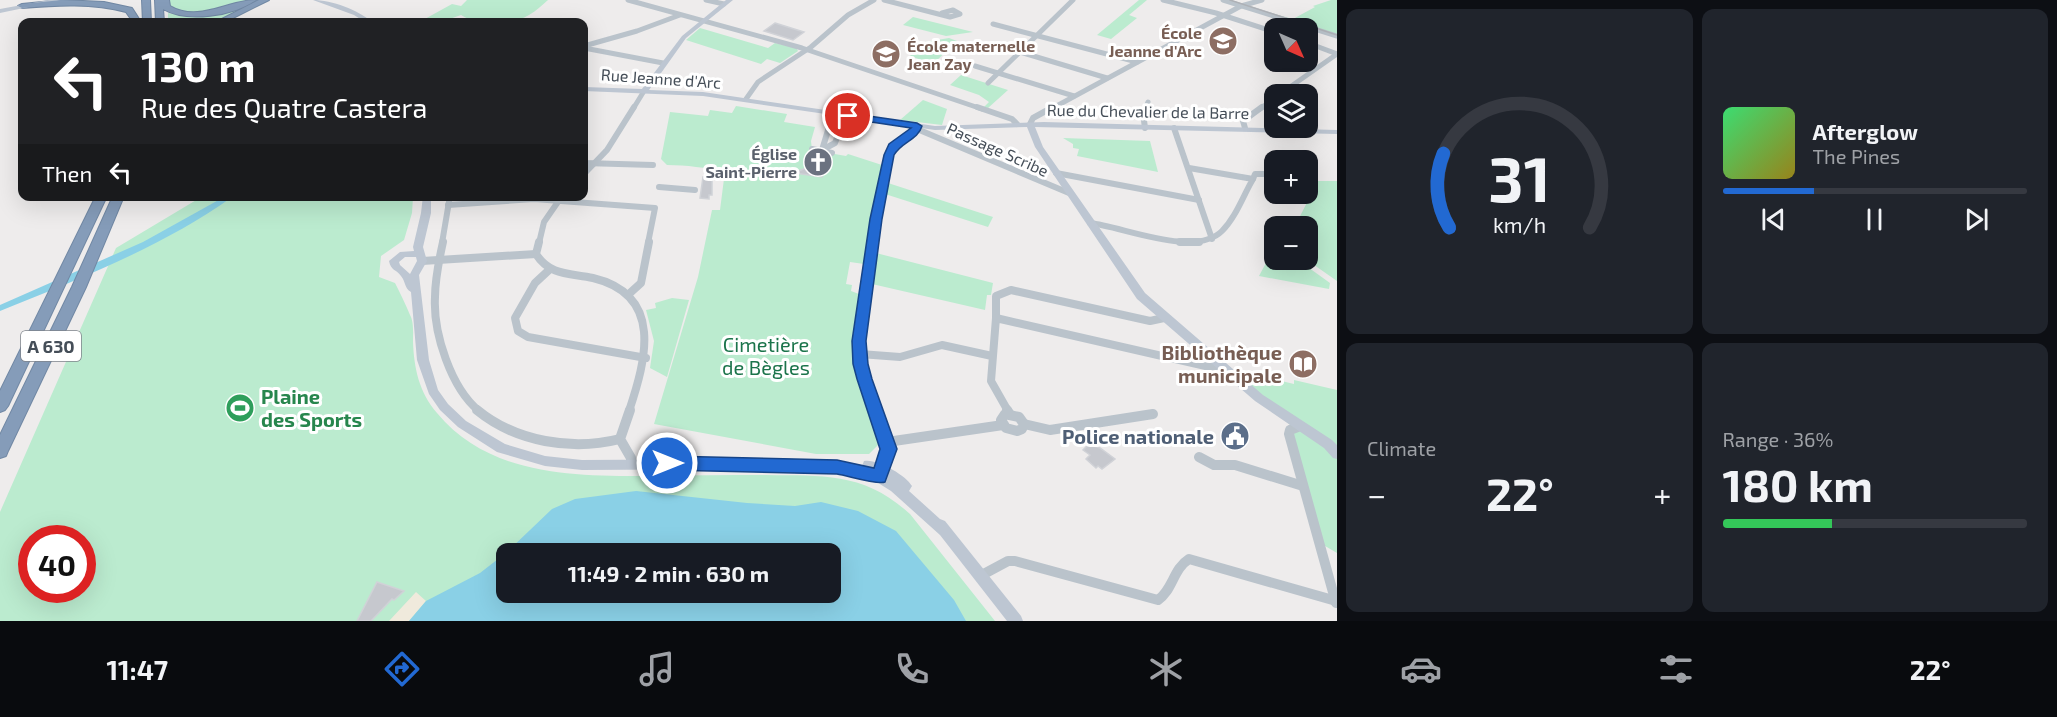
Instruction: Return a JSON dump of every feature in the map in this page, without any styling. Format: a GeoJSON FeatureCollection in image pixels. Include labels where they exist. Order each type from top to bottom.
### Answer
{"type":"FeatureCollection","features":[{"type":"Feature","properties":{"kind":"highway"},"geometry":{"type":"LineString","coordinates":[[146,0],[147,18]]}},
{"type":"Feature","properties":{"kind":"highway"},"geometry":{"type":"LineString","coordinates":[[159,0],[160,18]]}},
{"type":"Feature","properties":{"kind":"highway"},"geometry":{"type":"LineString","coordinates":[[165,0],[166,7],[171,11],[198,14],[220,11],[261,0]]}},
{"type":"Feature","properties":{"kind":"highway"},"geometry":{"type":"LineString","coordinates":[[227,18],[261,0]]}},
{"type":"Feature","properties":{"kind":"highway"},"geometry":{"type":"LineString","coordinates":[[21,6],[74,1],[102,2],[129,10],[134,18]]}},
{"type":"Feature","properties":{"kind":"highway","name":"A 630"},"geometry":{"type":"LineString","coordinates":[[0,406],[100,201]]}},
{"type":"Feature","properties":{"kind":"highway","name":"A 630"},"geometry":{"type":"LineString","coordinates":[[0,451],[79,287],[117,201]]}},
{"type":"Feature","properties":{"kind":"street"},"geometry":{"type":"LineString","coordinates":[[0,10],[44,0]]}},
{"type":"Feature","properties":{"kind":"street"},"geometry":{"type":"LineString","coordinates":[[0,10],[59,0]]}},
{"type":"Feature","properties":{"kind":"street"},"geometry":{"type":"LineString","coordinates":[[316,0],[362,18]]}},
{"type":"Feature","properties":{"kind":"street"},"geometry":{"type":"LineString","coordinates":[[628,0],[807,50],[1008,118],[1017,124]]}},
{"type":"Feature","properties":{"kind":"street"},"geometry":{"type":"LineString","coordinates":[[706,0],[727,2]]}},
{"type":"Feature","properties":{"kind":"street"},"geometry":{"type":"LineString","coordinates":[[746,99],[758,82],[807,50],[848,15],[874,0]]}},
{"type":"Feature","properties":{"kind":"street"},"geometry":{"type":"LineString","coordinates":[[884,0],[942,14]]}},
{"type":"Feature","properties":{"kind":"street"},"geometry":{"type":"LineString","coordinates":[[988,83],[1073,0]]}},
{"type":"Feature","properties":{"kind":"street"},"geometry":{"type":"LineString","coordinates":[[1163,0],[1224,15],[1264,28]]}},
{"type":"Feature","properties":{"kind":"street"},"geometry":{"type":"LineString","coordinates":[[1223,0],[1337,36]]}},
{"type":"Feature","properties":{"kind":"street"},"geometry":{"type":"LineString","coordinates":[[1262,0],[1241,6],[1224,15],[1033,118],[1030,124],[1037,144],[1130,282],[1164,318],[1220,366],[1259,398],[1328,444],[1337,454]]}},
{"type":"Feature","properties":{"kind":"street"},"geometry":{"type":"LineString","coordinates":[[588,170],[607,150],[663,63],[684,37],[727,2]]}},
{"type":"Feature","properties":{"kind":"street"},"geometry":{"type":"LineString","coordinates":[[588,46],[680,15]]}},
{"type":"Feature","properties":{"kind":"street"},"geometry":{"type":"LineString","coordinates":[[993,24],[1137,62]]}},
{"type":"Feature","properties":{"kind":"street"},"geometry":{"type":"LineString","coordinates":[[1318,47],[1337,54]]}},
{"type":"Feature","properties":{"kind":"street"},"geometry":{"type":"LineString","coordinates":[[588,48],[663,63]]}},
{"type":"Feature","properties":{"kind":"street"},"geometry":{"type":"LineString","coordinates":[[1020,52],[1107,78]]}},
{"type":"Feature","properties":{"kind":"street"},"geometry":{"type":"LineString","coordinates":[[1294,84],[1337,54]]}},
{"type":"Feature","properties":{"kind":"street"},"geometry":{"type":"LineString","coordinates":[[975,66],[1074,96]]}},
{"type":"Feature","properties":{"kind":"street","name":"Rue Jeanne d'Arc"},"geometry":{"type":"LineString","coordinates":[[588,89],[703,94],[746,99],[917,128],[1017,124]]}},
{"type":"Feature","properties":{"kind":"street","name":"Rue Jeanne d'Arc"},"geometry":{"type":"LineString","coordinates":[[737,99],[762,107],[790,112],[800,109]]}},
{"type":"Feature","properties":{"kind":"street"},"geometry":{"type":"LineString","coordinates":[[1145,128],[1143,113],[1148,102]]}},
{"type":"Feature","properties":{"kind":"street"},"geometry":{"type":"LineString","coordinates":[[1245,128],[1243,121],[1264,106]]}},
{"type":"Feature","properties":{"kind":"street"},"geometry":{"type":"LineString","coordinates":[[822,150],[833,114]]}},
{"type":"Feature","properties":{"kind":"street","name":"Rue du Chevalier de la Barre"},"geometry":{"type":"LineString","coordinates":[[1017,124],[1337,132]]}},
{"type":"Feature","properties":{"kind":"street"},"geometry":{"type":"LineString","coordinates":[[881,474],[889,454],[887,442],[864,379],[859,341],[867,277],[889,155],[893,146],[917,128]]}},
{"type":"Feature","properties":{"kind":"street","name":"Passage Scribe"},"geometry":{"type":"LineString","coordinates":[[917,128],[1062,192],[1069,193]]}},
{"type":"Feature","properties":{"kind":"street"},"geometry":{"type":"LineString","coordinates":[[1174,128],[1212,239]]}},
{"type":"Feature","properties":{"kind":"street"},"geometry":{"type":"LineString","coordinates":[[822,150],[835,143],[838,135]]}},
{"type":"Feature","properties":{"kind":"street"},"geometry":{"type":"LineString","coordinates":[[812,149],[832,153]]}},
{"type":"Feature","properties":{"kind":"street"},"geometry":{"type":"LineString","coordinates":[[588,163],[653,165]]}},
{"type":"Feature","properties":{"kind":"street"},"geometry":{"type":"LineString","coordinates":[[1189,168],[1253,179]]}},
{"type":"Feature","properties":{"kind":"street"},"geometry":{"type":"LineString","coordinates":[[1056,173],[1199,200]]}},
{"type":"Feature","properties":{"kind":"street"},"geometry":{"type":"LineString","coordinates":[[1090,223],[1188,243],[1212,239],[1222,232],[1255,174],[1264,174]]}},
{"type":"Feature","properties":{"kind":"street"},"geometry":{"type":"LineString","coordinates":[[659,188],[695,190]]}},
{"type":"Feature","properties":{"kind":"street"},"geometry":{"type":"LineString","coordinates":[[416,300],[407,277],[394,264],[396,258],[409,248],[416,231],[421,201]]}},
{"type":"Feature","properties":{"kind":"street"},"geometry":{"type":"LineString","coordinates":[[427,201],[418,245],[419,260],[414,275],[423,360],[427,378],[444,407],[462,424],[485,440],[528,458],[582,465],[747,464],[846,468],[881,474],[942,530],[1016,621]]}},
{"type":"Feature","properties":{"kind":"street"},"geometry":{"type":"LineString","coordinates":[[449,201],[435,300],[441,345],[451,377],[462,396],[487,417],[526,436],[595,445],[620,439]]}},
{"type":"Feature","properties":{"kind":"street"},"geometry":{"type":"LineString","coordinates":[[536,254],[544,222],[558,201]]}},
{"type":"Feature","properties":{"kind":"street"},"geometry":{"type":"LineString","coordinates":[[588,201],[655,208],[641,283],[630,293]]}},
{"type":"Feature","properties":{"kind":"street"},"geometry":{"type":"LineString","coordinates":[[403,254],[419,260],[536,254]]}},
{"type":"Feature","properties":{"kind":"street"},"geometry":{"type":"LineString","coordinates":[[536,254],[549,270],[598,279],[630,293],[643,318],[646,331],[646,358],[620,439],[631,458],[631,463]]}},
{"type":"Feature","properties":{"kind":"street"},"geometry":{"type":"LineString","coordinates":[[400,270],[409,270],[419,260]]}},
{"type":"Feature","properties":{"kind":"street"},"geometry":{"type":"LineString","coordinates":[[549,270],[536,283],[515,318],[518,331],[528,337],[646,358]]}},
{"type":"Feature","properties":{"kind":"street"},"geometry":{"type":"LineString","coordinates":[[1153,414],[1050,430],[1024,424],[1018,417],[1009,413],[991,381],[998,294],[1011,290],[1150,321],[1164,318]]}},
{"type":"Feature","properties":{"kind":"street"},"geometry":{"type":"LineString","coordinates":[[996,318],[1210,367],[1220,366]]}},
{"type":"Feature","properties":{"kind":"street"},"geometry":{"type":"LineString","coordinates":[[860,354],[900,357],[942,345],[992,356]]}},
{"type":"Feature","properties":{"kind":"street"},"geometry":{"type":"LineString","coordinates":[[1003,425],[1001,417],[1009,413]]}},
{"type":"Feature","properties":{"kind":"street"},"geometry":{"type":"LineString","coordinates":[[887,442],[1003,425],[1017,431],[1022,429],[1024,424]]}},
{"type":"Feature","properties":{"kind":"street"},"geometry":{"type":"LineString","coordinates":[[1300,426],[1290,430],[1289,434],[1336,603]]}},
{"type":"Feature","properties":{"kind":"street"},"geometry":{"type":"LineString","coordinates":[[1199,457],[1214,465],[1235,465],[1303,486]]}},
{"type":"Feature","properties":{"kind":"street"},"geometry":{"type":"LineString","coordinates":[[980,576],[1008,561],[1015,561],[1158,600],[1166,594],[1185,560],[1210,565],[1336,603]]}},
{"type":"Feature","properties":{"kind":"green space"},"geometry":{"type":"Polygon","coordinates":[[[169,0],[248,0],[220,9],[190,12],[171,8],[169,0]]]}},
{"type":"Feature","properties":{"kind":"green space"},"geometry":{"type":"Polygon","coordinates":[[[256,0],[263,0],[225,18],[168,18],[168,13],[190,15],[235,8],[256,0]]]}},
{"type":"Feature","properties":{"kind":"green space"},"geometry":{"type":"Polygon","coordinates":[[[467,0],[548,0],[523,18],[466,18],[461,15],[452,18],[427,18],[452,4],[461,6],[467,0]]]}},
{"type":"Feature","properties":{"kind":"green space"},"geometry":{"type":"Polygon","coordinates":[[[1139,0],[1147,0],[1129,15],[1137,18],[1111,39],[1097,35],[1139,0]]]}},
{"type":"Feature","properties":{"kind":"green space"},"geometry":{"type":"Polygon","coordinates":[[[1337,0],[1337,35],[1318,29],[1318,18],[1295,18],[1315,7],[1313,6],[1337,0]]]}},
{"type":"Feature","properties":{"kind":"green space"},"geometry":{"type":"Polygon","coordinates":[[[1255,9],[1289,18],[1283,18],[1255,9]]]}},
{"type":"Feature","properties":{"kind":"green space"},"geometry":{"type":"Polygon","coordinates":[[[913,17],[973,32],[946,36],[903,25],[913,17]]]}},
{"type":"Feature","properties":{"kind":"green space"},"geometry":{"type":"Polygon","coordinates":[[[700,28],[768,48],[775,43],[796,48],[798,51],[780,63],[767,59],[761,64],[686,40],[700,28]]]}},
{"type":"Feature","properties":{"kind":"green space"},"geometry":{"type":"Polygon","coordinates":[[[949,38],[957,41],[933,64],[910,56],[925,42],[949,38]]]}},
{"type":"Feature","properties":{"kind":"green space"},"geometry":{"type":"Polygon","coordinates":[[[961,75],[1008,90],[988,108],[984,107],[989,102],[979,95],[950,85],[961,75]]]}},
{"type":"Feature","properties":{"kind":"green space"},"geometry":{"type":"Polygon","coordinates":[[[923,100],[947,109],[942,125],[900,120],[923,100]]]}},
{"type":"Feature","properties":{"kind":"green space","name":"Cimetière de Bègles"},"geometry":{"type":"Polygon","coordinates":[[[736,106],[787,114],[784,122],[815,127],[811,141],[812,150],[846,156],[848,154],[882,165],[864,264],[850,262],[846,284],[852,285],[851,291],[859,294],[852,340],[856,377],[879,444],[869,454],[816,454],[654,424],[698,277],[712,210],[720,210],[725,171],[667,165],[661,159],[670,112],[708,116],[710,110],[732,113],[736,106]]]}},
{"type":"Feature","properties":{"kind":"green space"},"geometry":{"type":"Polygon","coordinates":[[[1063,138],[1150,141],[1158,172],[1077,156],[1079,149],[1073,148],[1073,144],[1063,138]]]}},
{"type":"Feature","properties":{"kind":"green space"},"geometry":{"type":"Polygon","coordinates":[[[1318,181],[1337,181],[1337,281],[1318,268],[1318,216],[1300,216],[1306,204],[1318,204],[1318,181]]]}},
{"type":"Feature","properties":{"kind":"green space"},"geometry":{"type":"Polygon","coordinates":[[[888,183],[993,217],[988,227],[885,194],[888,183]]]}},
{"type":"Feature","properties":{"kind":"green space","name":"Plaine des Sports"},"geometry":{"type":"Polygon","coordinates":[[[195,201],[413,201],[412,213],[404,240],[381,256],[379,277],[395,283],[411,318],[416,370],[426,397],[437,413],[458,434],[482,450],[508,461],[565,473],[623,476],[806,476],[860,483],[893,500],[910,514],[995,621],[0,621],[0,512],[116,248],[195,201]]]}},
{"type":"Feature","properties":{"kind":"green space"},"geometry":{"type":"Polygon","coordinates":[[[876,253],[993,283],[991,295],[987,295],[985,310],[872,284],[876,253]]]}},
{"type":"Feature","properties":{"kind":"green space"},"geometry":{"type":"Polygon","coordinates":[[[1264,267],[1264,270],[1312,270],[1330,283],[1329,289],[1259,276],[1264,267]]]}},
{"type":"Feature","properties":{"kind":"green space"},"geometry":{"type":"Polygon","coordinates":[[[672,298],[689,300],[667,377],[650,368],[654,341],[646,310],[656,308],[655,303],[672,298]]]}},
{"type":"Feature","properties":{"kind":"green space"},"geometry":{"type":"Polygon","coordinates":[[[1243,372],[1294,384],[1294,380],[1337,390],[1337,553],[1320,543],[1289,434],[1294,428],[1232,376],[1243,372]]]}},
{"type":"Feature","properties":{"kind":"sand"},"geometry":{"type":"Polygon","coordinates":[[[416,592],[426,601],[409,621],[389,621],[416,592]]]}},
{"type":"Feature","properties":{"kind":"water"},"geometry":{"type":"Polygon","coordinates":[[[217,201],[226,201],[149,247],[0,311],[0,305],[143,242],[217,201]]]}},
{"type":"Feature","properties":{"kind":"water"},"geometry":{"type":"Polygon","coordinates":[[[636,491],[795,506],[821,502],[858,511],[896,531],[954,600],[966,621],[409,621],[426,601],[480,573],[496,561],[496,603],[841,603],[841,543],[516,543],[552,509],[575,499],[636,491]]]}},
{"type":"Feature","properties":{"kind":"building"},"geometry":{"type":"Polygon","coordinates":[[[775,23],[804,32],[793,40],[764,31],[775,23]]]}},
{"type":"Feature","properties":{"kind":"building","name":"Église Saint-Pierre"},"geometry":{"type":"Polygon","coordinates":[[[812,154],[829,158],[822,177],[794,173],[806,168],[812,154]]]}},
{"type":"Feature","properties":{"kind":"building"},"geometry":{"type":"Polygon","coordinates":[[[703,177],[712,178],[712,195],[709,195],[709,199],[700,198],[703,177]]]}},
{"type":"Feature","properties":{"kind":"building"},"geometry":{"type":"Polygon","coordinates":[[[1089,444],[1100,448],[1115,459],[1102,469],[1098,466],[1096,468],[1086,459],[1090,455],[1083,450],[1089,444]]]}},
{"type":"Feature","properties":{"kind":"building"},"geometry":{"type":"Polygon","coordinates":[[[377,582],[404,591],[394,600],[392,599],[371,621],[357,621],[377,582]]]}},
{"type":"Feature","properties":{"kind":"tram line"},"geometry":{"type":"LineString","coordinates":[[1230,0],[1337,35]]}},
{"type":"Feature","properties":{"kind":"place","name":"École Jeanne d'Arc"},"geometry":{"type":"Point","coordinates":[1223,41]}},
{"type":"Feature","properties":{"kind":"place","name":"École maternelle Jean Zay"},"geometry":{"type":"Point","coordinates":[886,54]}},
{"type":"Feature","properties":{"kind":"place","name":"Église Saint-Pierre"},"geometry":{"type":"Point","coordinates":[818,162]}},
{"type":"Feature","properties":{"kind":"place","name":"Bibliothèque municipale"},"geometry":{"type":"Point","coordinates":[1303,364]}},
{"type":"Feature","properties":{"kind":"place","name":"Plaine des Sports"},"geometry":{"type":"Point","coordinates":[240,408]}},
{"type":"Feature","properties":{"kind":"place","name":"Police nationale"},"geometry":{"type":"Point","coordinates":[1235,436]}},
{"type":"Feature","properties":{"kind":"route"},"geometry":{"type":"LineString","coordinates":[[667,463],[837,467],[879,477],[884,468],[889,454],[887,442],[864,379],[860,364],[859,341],[876,219],[889,155],[893,146],[915,132],[917,126],[848,116]]}}]}
